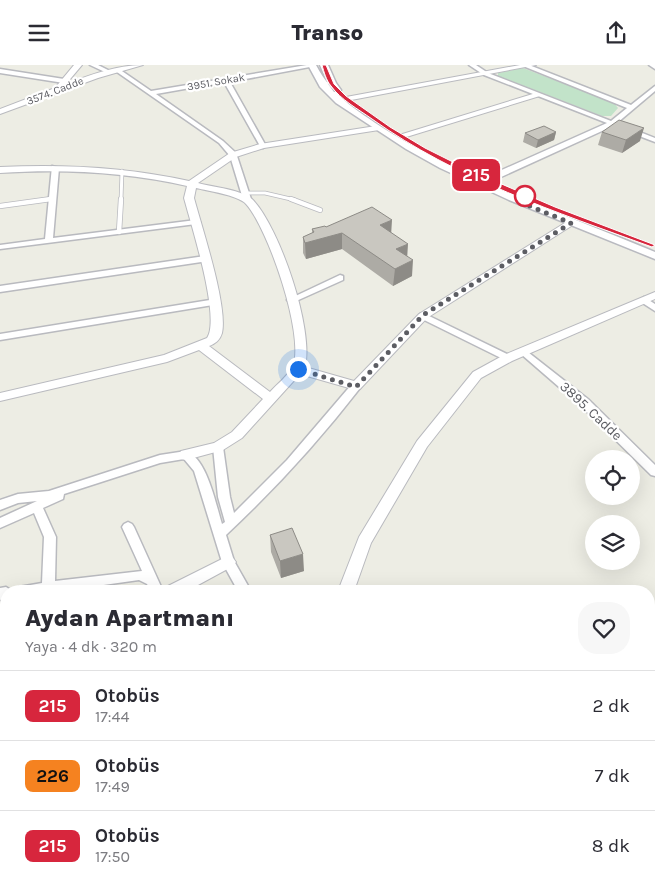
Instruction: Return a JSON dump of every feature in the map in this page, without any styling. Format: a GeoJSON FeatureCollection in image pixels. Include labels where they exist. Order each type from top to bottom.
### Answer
{"type":"FeatureCollection","features":[{"type":"Feature","properties":{"kind":"main road"},"geometry":{"type":"LineString","coordinates":[[324,65],[332,84],[346,99],[400,136],[445,161],[566,214],[655,245]]}},
{"type":"Feature","properties":{"kind":"main road"},"geometry":{"type":"LineString","coordinates":[[312,66],[320,82],[332,96],[376,128],[440,166],[571,223],[655,256]]}},
{"type":"Feature","properties":{"kind":"street"},"geometry":{"type":"LineString","coordinates":[[57,90],[78,65]]}},
{"type":"Feature","properties":{"kind":"street"},"geometry":{"type":"LineString","coordinates":[[0,505],[18,499],[49,495],[142,464],[218,447],[236,435],[298,369],[302,357],[302,339],[272,238],[246,196],[233,155],[221,142],[150,93],[113,71],[93,65]]}},
{"type":"Feature","properties":{"kind":"street","name":"3574. Cadde"},"geometry":{"type":"LineString","coordinates":[[0,112],[113,71],[139,65]]}},
{"type":"Feature","properties":{"kind":"street"},"geometry":{"type":"LineString","coordinates":[[472,65],[486,74],[655,140]]}},
{"type":"Feature","properties":{"kind":"street","name":"3951. Sokak"},"geometry":{"type":"LineString","coordinates":[[150,93],[312,66]]}},
{"type":"Feature","properties":{"kind":"street"},"geometry":{"type":"LineString","coordinates":[[346,99],[529,66],[631,107]]}},
{"type":"Feature","properties":{"kind":"street"},"geometry":{"type":"LineString","coordinates":[[0,71],[64,81]]}},
{"type":"Feature","properties":{"kind":"street"},"geometry":{"type":"LineString","coordinates":[[226,80],[263,145]]}},
{"type":"Feature","properties":{"kind":"street"},"geometry":{"type":"LineString","coordinates":[[487,180],[611,124],[655,88]]}},
{"type":"Feature","properties":{"kind":"street"},"geometry":{"type":"LineString","coordinates":[[400,136],[539,95]]}},
{"type":"Feature","properties":{"kind":"street"},"geometry":{"type":"LineString","coordinates":[[0,397],[158,360],[211,341],[216,334],[216,302],[190,198],[192,183],[233,155],[263,145],[376,128]]}},
{"type":"Feature","properties":{"kind":"street"},"geometry":{"type":"LineString","coordinates":[[0,170],[55,168],[122,171],[192,183],[246,196]]}},
{"type":"Feature","properties":{"kind":"street"},"geometry":{"type":"LineString","coordinates":[[49,241],[55,168]]}},
{"type":"Feature","properties":{"kind":"street"},"geometry":{"type":"LineString","coordinates":[[0,247],[196,222]]}},
{"type":"Feature","properties":{"kind":"street"},"geometry":{"type":"LineString","coordinates":[[219,534],[258,499],[314,440],[356,387],[423,315],[571,223]]}},
{"type":"Feature","properties":{"kind":"street"},"geometry":{"type":"LineString","coordinates":[[0,289],[205,259]]}},
{"type":"Feature","properties":{"kind":"street"},"geometry":{"type":"LineString","coordinates":[[291,300],[340,278]]}},
{"type":"Feature","properties":{"kind":"street"},"geometry":{"type":"LineString","coordinates":[[348,585],[364,541],[422,444],[477,375],[508,358],[649,297],[655,308]]}},
{"type":"Feature","properties":{"kind":"street"},"geometry":{"type":"LineString","coordinates":[[0,337],[216,302]]}},
{"type":"Feature","properties":{"kind":"street"},"geometry":{"type":"LineString","coordinates":[[423,315],[508,358]]}},
{"type":"Feature","properties":{"kind":"street"},"geometry":{"type":"LineString","coordinates":[[201,346],[270,399]]}},
{"type":"Feature","properties":{"kind":"street","name":"3895. Cadde"},"geometry":{"type":"LineString","coordinates":[[524,352],[590,408],[655,472]]}},
{"type":"Feature","properties":{"kind":"street"},"geometry":{"type":"LineString","coordinates":[[298,369],[356,387]]}},
{"type":"Feature","properties":{"kind":"street"},"geometry":{"type":"LineString","coordinates":[[218,447],[224,497],[231,524]]}},
{"type":"Feature","properties":{"kind":"street"},"geometry":{"type":"LineString","coordinates":[[186,455],[199,469],[228,562],[241,585]]}},
{"type":"Feature","properties":{"kind":"street"},"geometry":{"type":"LineString","coordinates":[[0,523],[37,507],[74,486]]}},
{"type":"Feature","properties":{"kind":"street"},"geometry":{"type":"LineString","coordinates":[[37,507],[50,537],[48,585]]}},
{"type":"Feature","properties":{"kind":"street"},"geometry":{"type":"LineString","coordinates":[[128,527],[154,585]]}},
{"type":"Feature","properties":{"kind":"street"},"geometry":{"type":"LineString","coordinates":[[184,585],[228,562]]}},
{"type":"Feature","properties":{"kind":"street"},"geometry":{"type":"LineString","coordinates":[[69,585],[139,575],[153,585]]}},
{"type":"Feature","properties":{"kind":"lane"},"geometry":{"type":"LineString","coordinates":[[119,232],[122,171]]}},
{"type":"Feature","properties":{"kind":"lane"},"geometry":{"type":"LineString","coordinates":[[246,196],[270,193],[320,210]]}},
{"type":"Feature","properties":{"kind":"lane"},"geometry":{"type":"LineString","coordinates":[[0,206],[52,199]]}},
{"type":"Feature","properties":{"kind":"green space"},"geometry":{"type":"Polygon","coordinates":[[[523,68],[614,103],[618,108],[611,116],[602,116],[498,76],[498,73],[523,68]]]}},
{"type":"Feature","properties":{"kind":"building"},"geometry":{"type":"Polygon","coordinates":[[[619,120],[644,128],[626,140],[602,132],[619,120]]]}},
{"type":"Feature","properties":{"kind":"building"},"geometry":{"type":"Polygon","coordinates":[[[544,126],[556,132],[538,140],[525,133],[544,126]]]}},
{"type":"Feature","properties":{"kind":"building"},"geometry":{"type":"Polygon","coordinates":[[[372,207],[392,220],[380,225],[408,244],[396,249],[413,260],[395,269],[342,233],[305,243],[303,237],[314,232],[312,229],[326,227],[372,207]]]}},
{"type":"Feature","properties":{"kind":"building"},"geometry":{"type":"Polygon","coordinates":[[[292,528],[303,554],[280,561],[270,535],[292,528]]]}},
{"type":"Feature","properties":{"kind":"bus line","name":"215"},"geometry":{"type":"LineString","coordinates":[[324,65],[332,84],[344,97],[365,113],[423,150],[553,209],[655,245]]}},
{"type":"Feature","properties":{"kind":"route"},"geometry":{"type":"LineString","coordinates":[[298,369],[356,387],[423,315],[571,223],[527,205],[525,196]]}}]}
